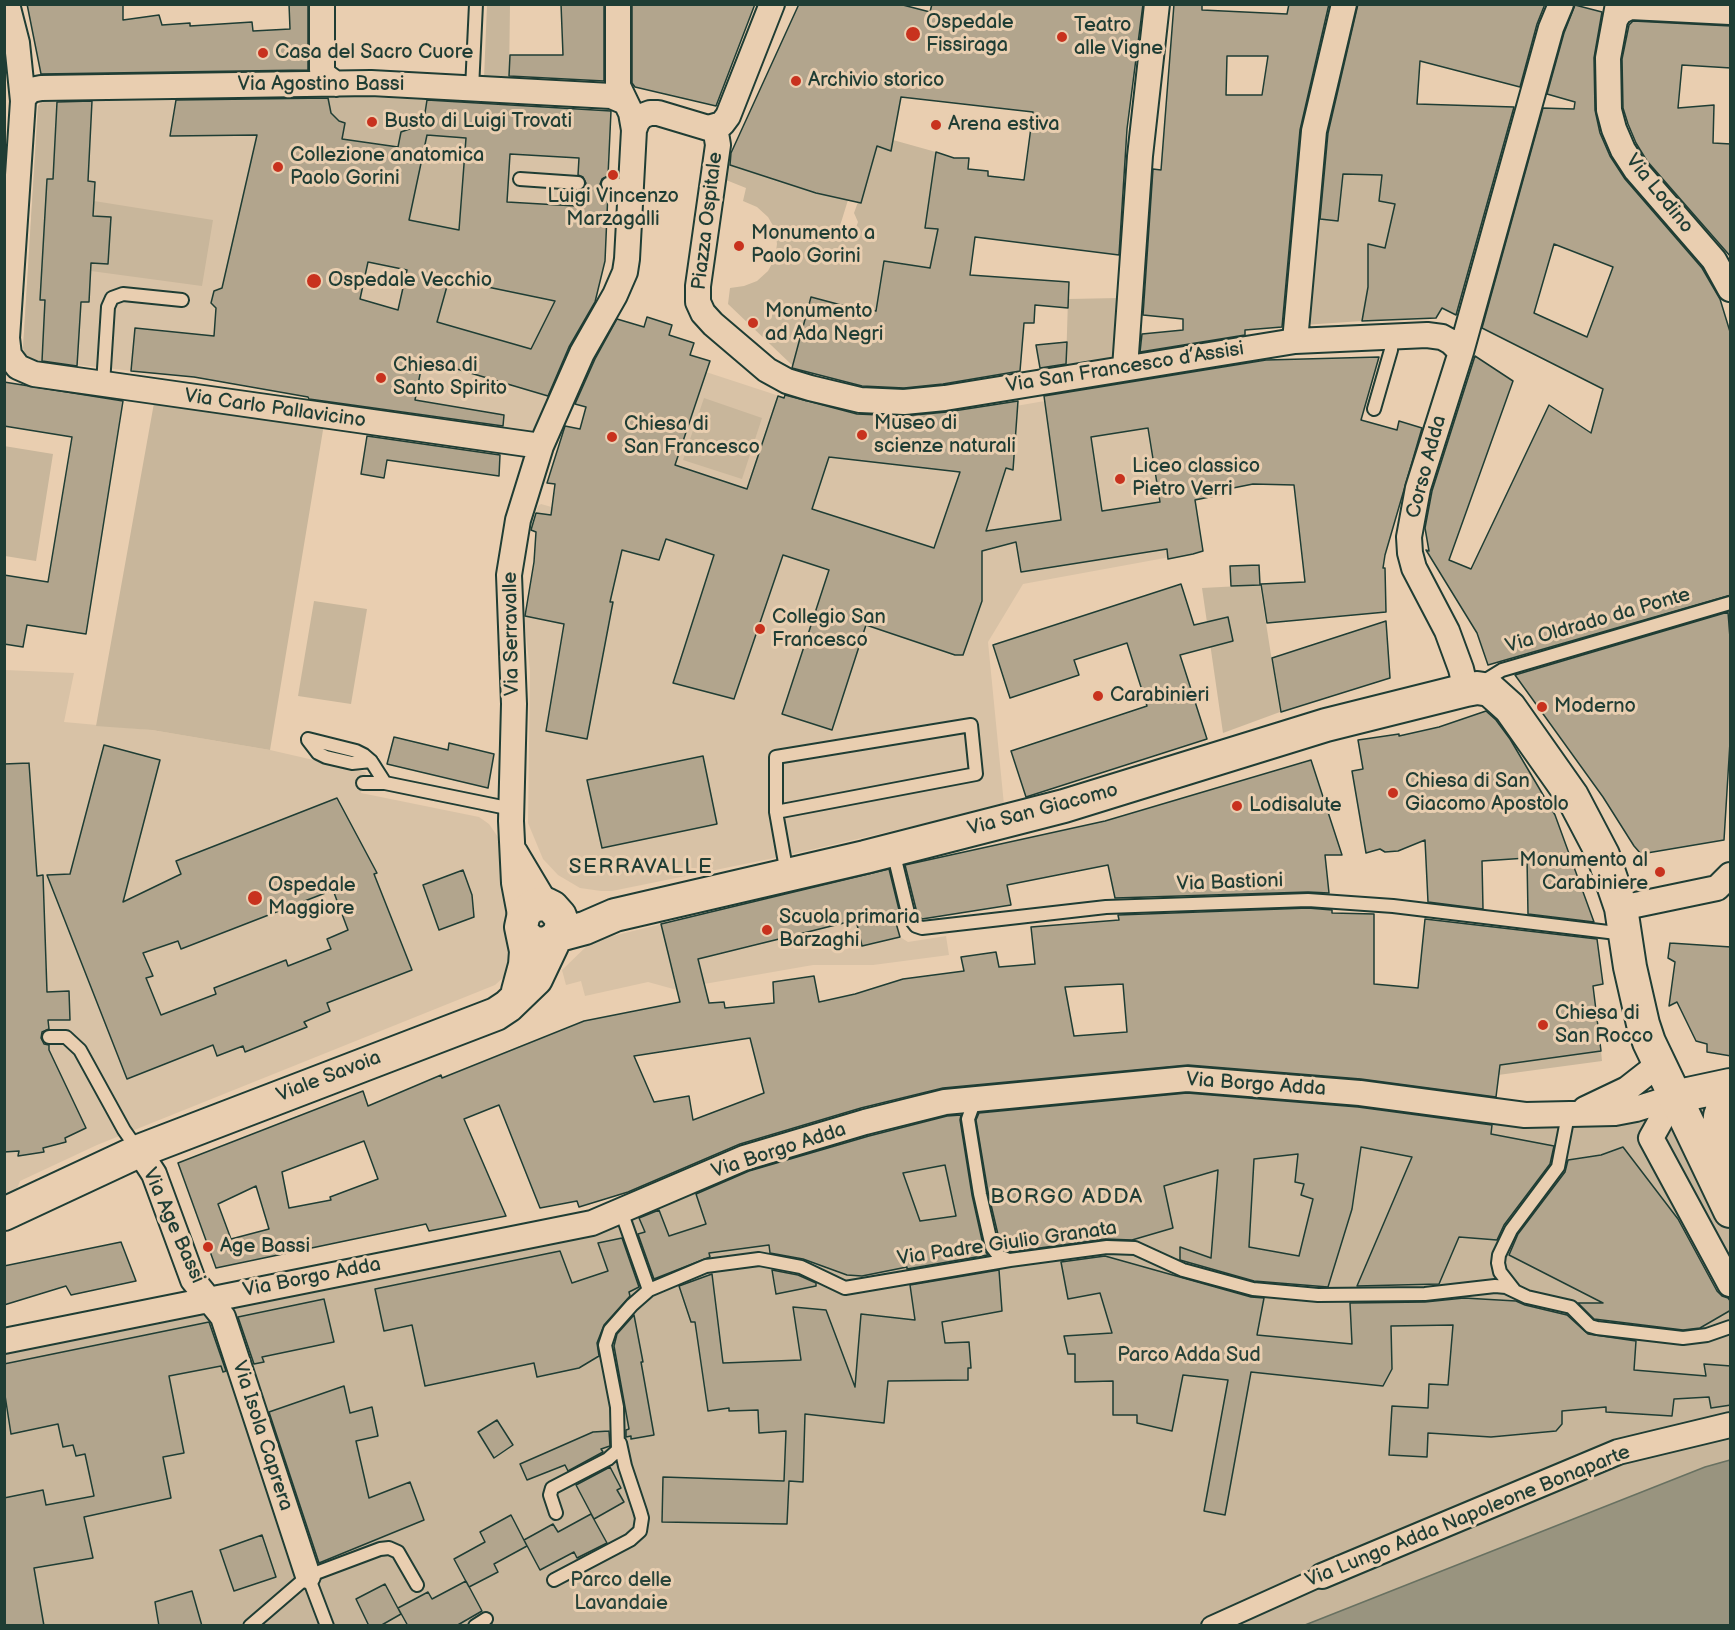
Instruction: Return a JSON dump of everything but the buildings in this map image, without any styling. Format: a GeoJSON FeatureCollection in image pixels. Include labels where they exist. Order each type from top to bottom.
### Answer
{"type":"FeatureCollection","features":[{"type":"Feature","properties":{"kind":"street"},"geometry":{"type":"LineString","coordinates":[[7,4],[17,43],[23,101]]}},
{"type":"Feature","properties":{"kind":"street"},"geometry":{"type":"LineString","coordinates":[[322,4],[322,70],[325,76],[336,84]]}},
{"type":"Feature","properties":{"kind":"street"},"geometry":{"type":"LineString","coordinates":[[618,4],[618,86],[631,113],[634,130]]}},
{"type":"Feature","properties":{"kind":"street"},"geometry":{"type":"LineString","coordinates":[[719,126],[728,116],[772,4]]}},
{"type":"Feature","properties":{"kind":"street"},"geometry":{"type":"LineString","coordinates":[[1125,368],[1140,156],[1157,4]]}},
{"type":"Feature","properties":{"kind":"street"},"geometry":{"type":"LineString","coordinates":[[1295,341],[1314,131],[1344,4]]}},
{"type":"Feature","properties":{"kind":"street","name":"Corso Adda"},"geometry":{"type":"LineString","coordinates":[[1475,689],[1421,585],[1410,553],[1409,537],[1431,421],[1461,352],[1551,28],[1561,4]]}},
{"type":"Feature","properties":{"kind":"street"},"geometry":{"type":"LineString","coordinates":[[1616,12],[1630,7],[1731,12]]}},
{"type":"Feature","properties":{"kind":"street","name":"Via Lodino"},"geometry":{"type":"LineString","coordinates":[[1616,12],[1608,58],[1607,85],[1609,110],[1614,129],[1623,150],[1636,170],[1714,260],[1731,289]]}},
{"type":"Feature","properties":{"kind":"street","name":"Via Agostino Bassi"},"geometry":{"type":"LineString","coordinates":[[23,101],[31,90],[41,88],[371,83],[611,96],[625,102]]}},
{"type":"Feature","properties":{"kind":"street","name":"Via Carlo Pallavicino"},"geometry":{"type":"LineString","coordinates":[[23,101],[7,338],[13,362],[26,372],[541,446]]}},
{"type":"Feature","properties":{"kind":"street","name":"Piazza Ospitale"},"geometry":{"type":"LineString","coordinates":[[634,130],[642,116],[650,113],[658,113],[708,128],[719,126],[698,286],[698,302],[703,313],[713,324],[767,370],[787,381]]}},
{"type":"Feature","properties":{"kind":"street","name":"Via Serravalle"},"geometry":{"type":"LineString","coordinates":[[543,924],[514,851],[512,809],[514,725],[509,575],[518,520],[541,446],[582,353],[615,295],[625,272],[627,259],[620,185],[634,130]]}},
{"type":"Feature","properties":{"kind":"street","name":"Via San Francesco d’Assisi"},"geometry":{"type":"LineString","coordinates":[[787,381],[860,400],[904,402],[956,396],[1295,341],[1427,335],[1442,337],[1461,352]]}},
{"type":"Feature","properties":{"kind":"street"},"geometry":{"type":"LineString","coordinates":[[1475,689],[1497,694],[1510,708],[1572,796],[1603,855],[1624,921],[1630,967],[1643,1024],[1656,1059],[1731,1211]]}},
{"type":"Feature","properties":{"kind":"street","name":"Via San Giacomo"},"geometry":{"type":"LineString","coordinates":[[543,924],[585,928],[615,915],[893,850],[1064,806],[1326,726],[1475,689]]}},
{"type":"Feature","properties":{"kind":"street"},"geometry":{"type":"LineString","coordinates":[[1624,921],[1717,888],[1731,875]]}},
{"type":"Feature","properties":{"kind":"street","name":"Viale Savoia"},"geometry":{"type":"LineString","coordinates":[[4,1215],[139,1151],[496,1014],[536,979],[543,924]]}},
{"type":"Feature","properties":{"kind":"street","name":"Via Borgo Adda"},"geometry":{"type":"LineString","coordinates":[[1568,1115],[1627,1089],[1650,1071],[1656,1059]]}},
{"type":"Feature","properties":{"kind":"street","name":"Via Borgo Adda"},"geometry":{"type":"LineString","coordinates":[[4,1341],[592,1223],[744,1158],[876,1119],[945,1102],[1187,1079],[1360,1093],[1525,1115],[1568,1115],[1636,1109],[1674,1097]]}},
{"type":"Feature","properties":{"kind":"street"},"geometry":{"type":"LineString","coordinates":[[1731,1085],[1674,1097],[1651,1138],[1731,1284]]}},
{"type":"Feature","properties":{"kind":"street"},"geometry":{"type":"LineString","coordinates":[[1731,1098],[1724,1106],[1719,1126],[1722,1143],[1731,1161]]}},
{"type":"Feature","properties":{"kind":"street","name":"Via Age Bassi"},"geometry":{"type":"LineString","coordinates":[[139,1151],[154,1174],[193,1280],[208,1299]]}},
{"type":"Feature","properties":{"kind":"street","name":"Via Isola Caprera"},"geometry":{"type":"LineString","coordinates":[[208,1299],[223,1317],[308,1576]]}},
{"type":"Feature","properties":{"kind":"street","name":"Via Lungo Adda Napoleone Bonaparte"},"geometry":{"type":"LineString","coordinates":[[1211,1626],[1322,1576],[1618,1452],[1731,1425]]}},
{"type":"Feature","properties":{"kind":"lane"},"geometry":{"type":"LineString","coordinates":[[472,89],[476,4]]}},
{"type":"Feature","properties":{"kind":"lane"},"geometry":{"type":"LineString","coordinates":[[520,179],[578,183]]}},
{"type":"Feature","properties":{"kind":"lane"},"geometry":{"type":"LineString","coordinates":[[103,384],[108,308],[112,298],[123,294],[182,300]]}},
{"type":"Feature","properties":{"kind":"lane"},"geometry":{"type":"LineString","coordinates":[[1374,409],[1391,350],[1392,337]]}},
{"type":"Feature","properties":{"kind":"lane","name":"Via Oldrado da Ponte"},"geometry":{"type":"LineString","coordinates":[[1475,689],[1502,670],[1731,603]]}},
{"type":"Feature","properties":{"kind":"lane"},"geometry":{"type":"LineString","coordinates":[[776,812],[976,774],[971,725],[776,757],[776,812],[787,874]]}},
{"type":"Feature","properties":{"kind":"lane"},"geometry":{"type":"LineString","coordinates":[[371,761],[385,783]]}},
{"type":"Feature","properties":{"kind":"lane"},"geometry":{"type":"LineString","coordinates":[[363,783],[385,783],[512,809]]}},
{"type":"Feature","properties":{"kind":"lane","name":"Via Bastioni"},"geometry":{"type":"LineString","coordinates":[[893,850],[909,917],[916,926],[922,928],[1106,907],[1308,900],[1624,921]]}},
{"type":"Feature","properties":{"kind":"lane"},"geometry":{"type":"LineString","coordinates":[[49,1037],[66,1037],[80,1050],[124,1130],[139,1151]]}},
{"type":"Feature","properties":{"kind":"lane"},"geometry":{"type":"LineString","coordinates":[[984,1098],[972,1108],[968,1119],[980,1194],[992,1247],[999,1256],[1010,1260]]}},
{"type":"Feature","properties":{"kind":"lane"},"geometry":{"type":"LineString","coordinates":[[1514,1291],[1500,1272],[1499,1255],[1510,1230],[1558,1167],[1568,1115]]}},
{"type":"Feature","properties":{"kind":"lane"},"geometry":{"type":"LineString","coordinates":[[621,1211],[650,1290]]}},
{"type":"Feature","properties":{"kind":"lane","name":"Via Padre Giulio Granata"},"geometry":{"type":"LineString","coordinates":[[620,1443],[617,1407],[605,1345],[610,1330],[632,1305],[650,1290],[706,1266],[759,1259],[801,1267],[845,1288],[1107,1246],[1135,1248],[1183,1270],[1253,1289],[1318,1295],[1425,1294],[1495,1286],[1527,1297],[1571,1307],[1590,1326],[1597,1328],[1683,1338],[1707,1335],[1731,1327]]}},
{"type":"Feature","properties":{"kind":"lane"},"geometry":{"type":"LineString","coordinates":[[556,1514],[549,1495],[552,1488],[614,1455],[620,1443]]}},
{"type":"Feature","properties":{"kind":"lane"},"geometry":{"type":"LineString","coordinates":[[554,1580],[630,1540],[640,1531],[642,1518],[620,1443]]}},
{"type":"Feature","properties":{"kind":"lane"},"geometry":{"type":"LineString","coordinates":[[250,1626],[308,1576],[380,1549],[389,1548],[398,1552],[417,1585]]}},
{"type":"Feature","properties":{"kind":"lane"},"geometry":{"type":"LineString","coordinates":[[308,1576],[327,1626]]}},
{"type":"Feature","properties":{"kind":"shaded area","name":"Ospedale Vecchio"},"geometry":{"type":"Polygon","coordinates":[[[322,95],[611,111],[605,261],[592,313],[531,435],[328,399],[324,404],[310,401],[307,396],[213,380],[34,360],[26,356],[23,348],[40,103],[43,101],[122,98],[322,95]]]}},
{"type":"Feature","properties":{"kind":"shaded area","name":"Collegio San Francesco"},"geometry":{"type":"Polygon","coordinates":[[[690,355],[710,361],[706,372],[813,407],[896,418],[1016,406],[1062,398],[1061,394],[1204,368],[1224,494],[1196,500],[1203,551],[1023,584],[988,642],[1004,805],[784,856],[612,891],[580,888],[558,875],[543,859],[528,823],[530,671],[524,616],[535,556],[536,532],[531,530],[538,506],[541,504],[576,514],[690,355]]]}},
{"type":"Feature","properties":{"kind":"shaded area","name":"Ospedale Maggiore"},"geometry":{"type":"Polygon","coordinates":[[[5,670],[74,673],[64,722],[152,730],[270,750],[366,772],[361,793],[479,817],[489,824],[500,840],[513,956],[505,976],[495,985],[97,1145],[20,1181],[15,1194],[5,1197],[5,670]]]}},
{"type":"Feature","properties":{"kind":"shaded area","name":"Scuola primaria Barzaghi"},"geometry":{"type":"Polygon","coordinates":[[[883,870],[900,937],[908,942],[946,936],[949,955],[873,965],[813,965],[677,990],[648,982],[585,996],[581,981],[566,985],[562,970],[592,941],[883,870]]]}},
{"type":"Feature","properties":{"kind":"shaded area"},"geometry":{"type":"Polygon","coordinates":[[[1730,1460],[1730,1625],[1305,1625],[1705,1467],[1730,1460]]]}},
{"type":"Feature","properties":{"kind":"green space"},"geometry":{"type":"Polygon","coordinates":[[[487,5],[510,5],[509,79],[484,78],[487,5]]]}},
{"type":"Feature","properties":{"kind":"green space"},"geometry":{"type":"Polygon","coordinates":[[[327,95],[427,100],[421,121],[415,127],[401,132],[396,156],[378,144],[361,142],[353,150],[341,148],[344,124],[331,113],[327,95]]]}},
{"type":"Feature","properties":{"kind":"green space"},"geometry":{"type":"Polygon","coordinates":[[[57,100],[53,179],[47,179],[40,299],[45,300],[42,361],[30,359],[23,348],[38,106],[43,101],[57,100]]]}},
{"type":"Feature","properties":{"kind":"green space"},"geometry":{"type":"Polygon","coordinates":[[[427,135],[466,138],[460,220],[522,226],[553,249],[409,220],[427,135]]]}},
{"type":"Feature","properties":{"kind":"green space"},"geometry":{"type":"Polygon","coordinates":[[[893,140],[936,152],[978,184],[930,268],[884,261],[876,311],[828,302],[793,366],[728,304],[730,288],[757,281],[768,271],[775,258],[777,244],[775,229],[768,217],[757,207],[743,201],[746,188],[726,180],[728,164],[816,193],[848,200],[839,229],[854,233],[858,222],[854,213],[858,202],[861,203],[877,146],[891,150],[893,140]]]}},
{"type":"Feature","properties":{"kind":"green space"},"geometry":{"type":"Polygon","coordinates":[[[1343,174],[1382,175],[1379,201],[1395,204],[1385,248],[1368,245],[1368,287],[1362,321],[1304,325],[1315,219],[1338,221],[1343,174]]]}},
{"type":"Feature","properties":{"kind":"green space"},"geometry":{"type":"Polygon","coordinates":[[[94,201],[213,220],[202,286],[91,271],[91,263],[108,263],[111,218],[94,216],[94,201]]]}},
{"type":"Feature","properties":{"kind":"green space"},"geometry":{"type":"Polygon","coordinates":[[[449,279],[555,301],[531,349],[437,322],[449,279]]]}},
{"type":"Feature","properties":{"kind":"green space"},"geometry":{"type":"Polygon","coordinates":[[[1119,298],[1113,356],[1066,365],[1068,299],[1119,298]]]}},
{"type":"Feature","properties":{"kind":"green space"},"geometry":{"type":"Polygon","coordinates":[[[704,398],[762,418],[742,479],[683,460],[704,398]]]}},
{"type":"Feature","properties":{"kind":"green space"},"geometry":{"type":"Polygon","coordinates":[[[154,403],[324,424],[270,750],[152,730],[96,726],[154,403]]]}},
{"type":"Feature","properties":{"kind":"green space"},"geometry":{"type":"Polygon","coordinates":[[[4,446],[53,454],[36,561],[5,556],[4,446]]]}},
{"type":"Feature","properties":{"kind":"green space"},"geometry":{"type":"Polygon","coordinates":[[[1260,585],[1280,712],[1223,733],[1202,588],[1260,585]]]}},
{"type":"Feature","properties":{"kind":"green space"},"geometry":{"type":"Polygon","coordinates":[[[314,601],[367,609],[351,704],[298,696],[314,601]]]}},
{"type":"Feature","properties":{"kind":"green space"},"geometry":{"type":"Polygon","coordinates":[[[1601,1051],[1602,1061],[1498,1075],[1500,1065],[1601,1051]]]}},
{"type":"Feature","properties":{"kind":"green space","name":"Parco Adda Sud"},"geometry":{"type":"Polygon","coordinates":[[[1185,1085],[1356,1098],[1510,1125],[1730,1096],[1730,1625],[5,1626],[5,1349],[587,1231],[745,1163],[960,1106],[1185,1085]]]}},
{"type":"Feature","properties":{"kind":"place","name":"Ospedale Fissiraga"},"geometry":{"type":"Point","coordinates":[913,34]}},
{"type":"Feature","properties":{"kind":"place","name":"Teatro alle Vigne"},"geometry":{"type":"Point","coordinates":[1062,37]}},
{"type":"Feature","properties":{"kind":"place","name":"Casa del Sacro Cuore"},"geometry":{"type":"Point","coordinates":[263,53]}},
{"type":"Feature","properties":{"kind":"place","name":"Archivio storico"},"geometry":{"type":"Point","coordinates":[796,81]}},
{"type":"Feature","properties":{"kind":"place","name":"Busto di Luigi Trovati"},"geometry":{"type":"Point","coordinates":[372,122]}},
{"type":"Feature","properties":{"kind":"place","name":"Arena estiva"},"geometry":{"type":"Point","coordinates":[936,125]}},
{"type":"Feature","properties":{"kind":"place","name":"Collezione anatomica Paolo Gorini"},"geometry":{"type":"Point","coordinates":[278,167]}},
{"type":"Feature","properties":{"kind":"place","name":"Luigi Vincenzo Marzagalli"},"geometry":{"type":"Point","coordinates":[613,175]}},
{"type":"Feature","properties":{"kind":"place","name":"Monumento a Paolo Gorini"},"geometry":{"type":"Point","coordinates":[739,246]}},
{"type":"Feature","properties":{"kind":"place","name":"Ospedale Vecchio"},"geometry":{"type":"Point","coordinates":[314,281]}},
{"type":"Feature","properties":{"kind":"place","name":"Monumento ad Ada Negri"},"geometry":{"type":"Point","coordinates":[753,323]}},
{"type":"Feature","properties":{"kind":"place","name":"Chiesa di Santo Spirito"},"geometry":{"type":"Point","coordinates":[381,378]}},
{"type":"Feature","properties":{"kind":"place","name":"Museo di scienze naturali"},"geometry":{"type":"Point","coordinates":[862,435]}},
{"type":"Feature","properties":{"kind":"place","name":"Chiesa di San Francesco"},"geometry":{"type":"Point","coordinates":[612,437]}},
{"type":"Feature","properties":{"kind":"place","name":"Liceo classico Pietro Verri"},"geometry":{"type":"Point","coordinates":[1120,479]}},
{"type":"Feature","properties":{"kind":"place","name":"Collegio San Francesco"},"geometry":{"type":"Point","coordinates":[760,629]}},
{"type":"Feature","properties":{"kind":"place","name":"Carabinieri"},"geometry":{"type":"Point","coordinates":[1098,696]}},
{"type":"Feature","properties":{"kind":"place","name":"Moderno"},"geometry":{"type":"Point","coordinates":[1542,707]}},
{"type":"Feature","properties":{"kind":"place","name":"Chiesa di San Giacomo Apostolo"},"geometry":{"type":"Point","coordinates":[1393,793]}},
{"type":"Feature","properties":{"kind":"place","name":"Lodisalute"},"geometry":{"type":"Point","coordinates":[1237,806]}},
{"type":"Feature","properties":{"kind":"place","name":"Monumento al Carabiniere"},"geometry":{"type":"Point","coordinates":[1660,872]}},
{"type":"Feature","properties":{"kind":"place","name":"Ospedale Maggiore"},"geometry":{"type":"Point","coordinates":[255,898]}},
{"type":"Feature","properties":{"kind":"place","name":"Scuola primaria Barzaghi"},"geometry":{"type":"Point","coordinates":[767,930]}},
{"type":"Feature","properties":{"kind":"place","name":"Chiesa di San Rocco"},"geometry":{"type":"Point","coordinates":[1543,1025]}},
{"type":"Feature","properties":{"kind":"place","name":"Age Bassi"},"geometry":{"type":"Point","coordinates":[208,1247]}},
{"type":"Feature","properties":{"kind":"district","name":"SERRAVALLE"},"geometry":{"type":"Point","coordinates":[641,868]}},
{"type":"Feature","properties":{"kind":"district","name":"BORGO ADDA"},"geometry":{"type":"Point","coordinates":[1067,1198]}},
{"type":"Feature","properties":{"kind":"park label","name":"Parco delle Lavandaie"},"geometry":{"type":"Point","coordinates":[621,1592]}}]}
